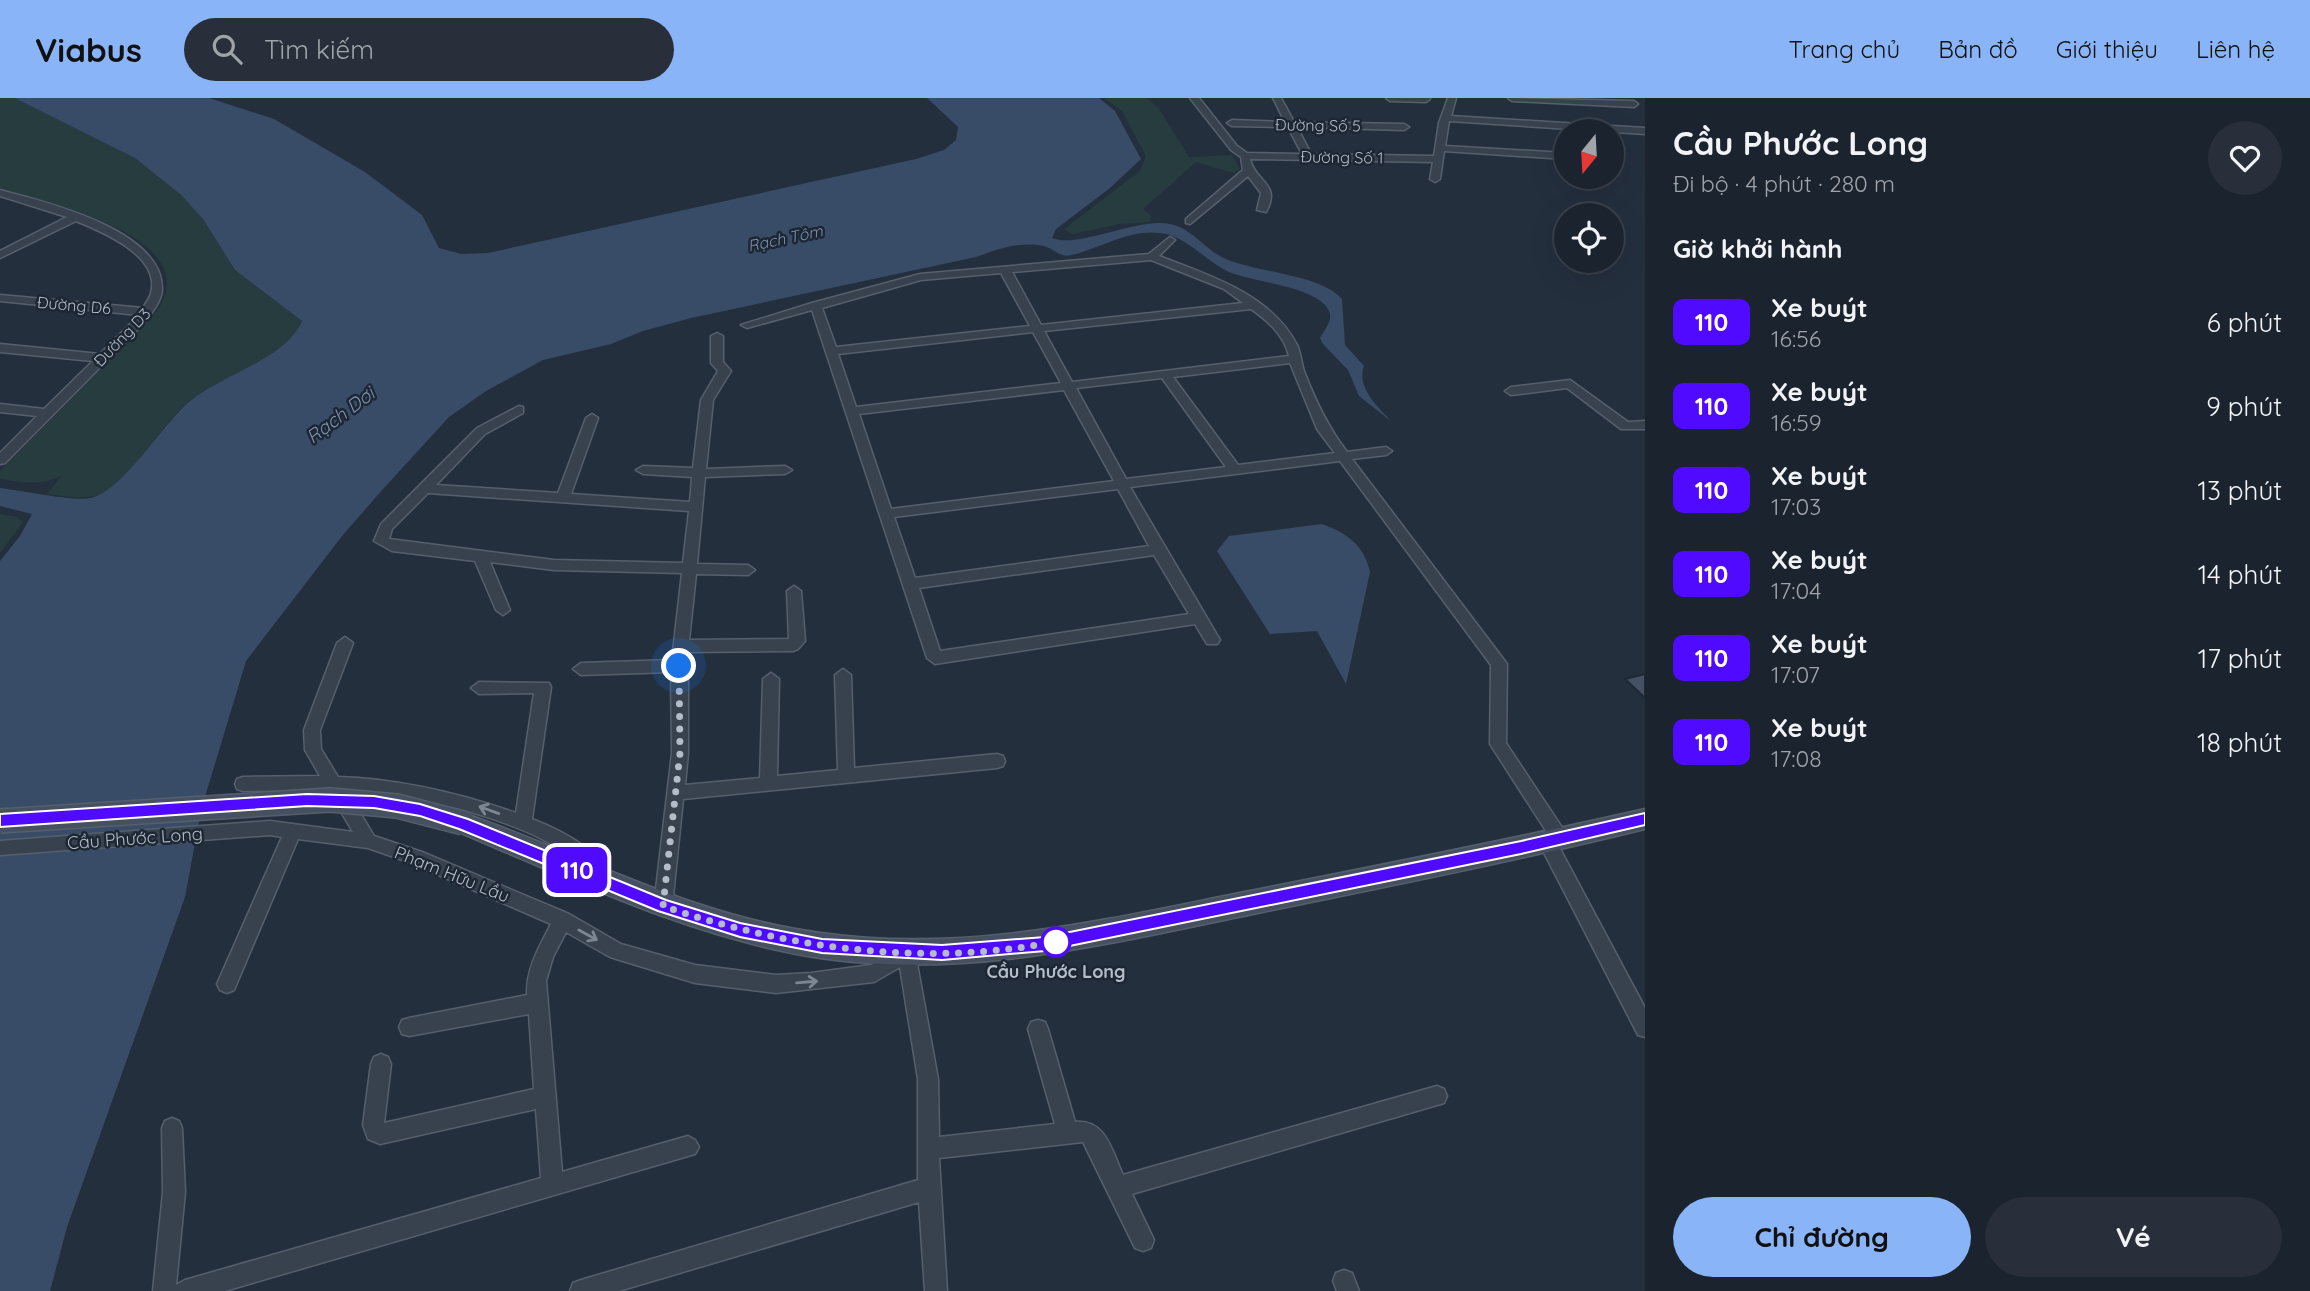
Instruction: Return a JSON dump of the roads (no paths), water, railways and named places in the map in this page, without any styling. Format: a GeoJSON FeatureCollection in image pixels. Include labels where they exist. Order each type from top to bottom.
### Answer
{"type":"FeatureCollection","features":[{"type":"Feature","properties":{"kind":"main road","name":"Cầu Phước Long"},"geometry":{"type":"LineString","coordinates":[[0,821],[330,800],[397,806],[463,823]]}},
{"type":"Feature","properties":{"kind":"main road","name":"Phạm Hữu Lầu"},"geometry":{"type":"LineString","coordinates":[[463,823],[663,906],[781,939],[907,953],[977,951],[1045,944],[1645,819]]}},
{"type":"Feature","properties":{"kind":"street"},"geometry":{"type":"LineString","coordinates":[[1194,98],[1234,148],[1245,156],[1248,171],[1262,182],[1267,191],[1267,201],[1262,211]]}},
{"type":"Feature","properties":{"kind":"street"},"geometry":{"type":"LineString","coordinates":[[1277,98],[1308,157]]}},
{"type":"Feature","properties":{"kind":"street"},"geometry":{"type":"LineString","coordinates":[[1390,98],[1426,99]]}},
{"type":"Feature","properties":{"kind":"street"},"geometry":{"type":"LineString","coordinates":[[1435,179],[1452,98]]}},
{"type":"Feature","properties":{"kind":"street"},"geometry":{"type":"LineString","coordinates":[[1512,98],[1633,104]]}},
{"type":"Feature","properties":{"kind":"street"},"geometry":{"type":"LineString","coordinates":[[1447,118],[1645,131]]}},
{"type":"Feature","properties":{"kind":"street","name":"Đường Số 5"},"geometry":{"type":"LineString","coordinates":[[1232,123],[1404,127]]}},
{"type":"Feature","properties":{"kind":"street","name":"Đường Số 1"},"geometry":{"type":"LineString","coordinates":[[1245,156],[1439,153],[1554,156]]}},
{"type":"Feature","properties":{"kind":"street"},"geometry":{"type":"LineString","coordinates":[[1190,221],[1248,171]]}},
{"type":"Feature","properties":{"kind":"street","name":"Đường D3"},"geometry":{"type":"LineString","coordinates":[[0,193],[119,234],[146,257],[156,275],[157,289],[148,312],[0,460]]}},
{"type":"Feature","properties":{"kind":"street"},"geometry":{"type":"LineString","coordinates":[[1,253],[74,218]]}},
{"type":"Feature","properties":{"kind":"street"},"geometry":{"type":"LineString","coordinates":[[1152,257],[1170,240]]}},
{"type":"Feature","properties":{"kind":"street"},"geometry":{"type":"LineString","coordinates":[[747,325],[920,277],[1006,272],[1152,257],[1228,287],[1271,318],[1284,334],[1323,429],[1499,664],[1497,744],[1554,840],[1645,1028]]}},
{"type":"Feature","properties":{"kind":"street"},"geometry":{"type":"LineString","coordinates":[[1006,272],[1125,484],[1158,550],[1212,640]]}},
{"type":"Feature","properties":{"kind":"street","name":"Đường D6"},"geometry":{"type":"LineString","coordinates":[[0,298],[148,312]]}},
{"type":"Feature","properties":{"kind":"street"},"geometry":{"type":"LineString","coordinates":[[816,305],[935,658],[1199,618]]}},
{"type":"Feature","properties":{"kind":"street"},"geometry":{"type":"LineString","coordinates":[[832,351],[1254,305]]}},
{"type":"Feature","properties":{"kind":"street"},"geometry":{"type":"LineString","coordinates":[[663,906],[680,753],[679,666],[707,400],[716,382],[726,371],[717,363],[718,336]]}},
{"type":"Feature","properties":{"kind":"street"},"geometry":{"type":"LineString","coordinates":[[0,348],[102,358]]}},
{"type":"Feature","properties":{"kind":"street"},"geometry":{"type":"LineString","coordinates":[[852,411],[1295,359]]}},
{"type":"Feature","properties":{"kind":"street"},"geometry":{"type":"LineString","coordinates":[[1165,374],[1234,469]]}},
{"type":"Feature","properties":{"kind":"street"},"geometry":{"type":"LineString","coordinates":[[1511,391],[1570,384],[1625,426],[1645,425]]}},
{"type":"Feature","properties":{"kind":"street"},"geometry":{"type":"LineString","coordinates":[[0,408],[48,413]]}},
{"type":"Feature","properties":{"kind":"street"},"geometry":{"type":"LineString","coordinates":[[519,410],[481,431],[386,527],[381,541],[392,546],[554,565],[748,570]]}},
{"type":"Feature","properties":{"kind":"street"},"geometry":{"type":"LineString","coordinates":[[563,497],[592,418]]}},
{"type":"Feature","properties":{"kind":"street"},"geometry":{"type":"LineString","coordinates":[[887,514],[1386,451]]}},
{"type":"Feature","properties":{"kind":"street"},"geometry":{"type":"LineString","coordinates":[[643,470],[700,473],[785,470]]}},
{"type":"Feature","properties":{"kind":"street"},"geometry":{"type":"LineString","coordinates":[[423,488],[696,507]]}},
{"type":"Feature","properties":{"kind":"street"},"geometry":{"type":"LineString","coordinates":[[910,584],[1158,550]]}},
{"type":"Feature","properties":{"kind":"street"},"geometry":{"type":"LineString","coordinates":[[480,555],[503,611]]}},
{"type":"Feature","properties":{"kind":"street"},"geometry":{"type":"LineString","coordinates":[[681,646],[793,645],[797,641],[794,590]]}},
{"type":"Feature","properties":{"kind":"street"},"geometry":{"type":"LineString","coordinates":[[345,643],[312,730],[313,750],[368,841]]}},
{"type":"Feature","properties":{"kind":"street"},"geometry":{"type":"LineString","coordinates":[[581,669],[679,666]]}},
{"type":"Feature","properties":{"kind":"street"},"geometry":{"type":"LineString","coordinates":[[844,675],[846,775]]}},
{"type":"Feature","properties":{"kind":"street"},"geometry":{"type":"LineString","coordinates":[[768,782],[771,679]]}},
{"type":"Feature","properties":{"kind":"street"},"geometry":{"type":"LineString","coordinates":[[478,688],[543,687],[523,823]]}},
{"type":"Feature","properties":{"kind":"street"},"geometry":{"type":"LineString","coordinates":[[676,793],[997,761]]}},
{"type":"Feature","properties":{"kind":"street","name":"Phạm Hữu Lầu"},"geometry":{"type":"LineString","coordinates":[[243,784],[332,781],[417,790],[471,804],[523,823],[576,850],[607,883]]}},
{"type":"Feature","properties":{"kind":"street","name":"Phạm Hữu Lầu"},"geometry":{"type":"LineString","coordinates":[[270,828],[368,841],[416,857],[562,920],[617,951],[695,974],[776,984],[874,973],[907,953]]}},
{"type":"Feature","properties":{"kind":"street","name":"Cầu Phước Long"},"geometry":{"type":"LineString","coordinates":[[0,848],[270,828]]}},
{"type":"Feature","properties":{"kind":"street"},"geometry":{"type":"LineString","coordinates":[[227,984],[293,831]]}},
{"type":"Feature","properties":{"kind":"street"},"geometry":{"type":"LineString","coordinates":[[552,1186],[536,981],[544,955],[562,920]]}},
{"type":"Feature","properties":{"kind":"street"},"geometry":{"type":"LineString","coordinates":[[907,953],[928,1079],[929,1188],[936,1291]]}},
{"type":"Feature","properties":{"kind":"street"},"geometry":{"type":"LineString","coordinates":[[409,1027],[536,1003]]}},
{"type":"Feature","properties":{"kind":"street"},"geometry":{"type":"LineString","coordinates":[[1038,1029],[1068,1133]]}},
{"type":"Feature","properties":{"kind":"street"},"geometry":{"type":"LineString","coordinates":[[381,1065],[373,1125],[374,1132],[380,1134],[545,1097]]}},
{"type":"Feature","properties":{"kind":"street"},"geometry":{"type":"LineString","coordinates":[[1118,1187],[1437,1096]]}},
{"type":"Feature","properties":{"kind":"street"},"geometry":{"type":"LineString","coordinates":[[164,1291],[174,1192],[172,1128]]}},
{"type":"Feature","properties":{"kind":"street"},"geometry":{"type":"LineString","coordinates":[[929,1149],[1088,1131],[1097,1143],[1143,1240]]}},
{"type":"Feature","properties":{"kind":"street"},"geometry":{"type":"LineString","coordinates":[[185,1291],[688,1147]]}},
{"type":"Feature","properties":{"kind":"street"},"geometry":{"type":"LineString","coordinates":[[581,1291],[929,1188]]}},
{"type":"Feature","properties":{"kind":"water"},"geometry":{"type":"Polygon","coordinates":[[[15,98],[209,98],[274,119],[365,172],[422,215],[439,248],[461,254],[488,253],[916,159],[944,150],[956,140],[958,127],[927,98],[1099,98],[1115,111],[1141,159],[1110,188],[1056,229],[1052,238],[1075,240],[1134,226],[1172,224],[1189,232],[1226,259],[1304,279],[1332,291],[1342,299],[1345,345],[1364,366],[1363,382],[1370,397],[1392,422],[1359,396],[1348,370],[1323,344],[1320,338],[1330,318],[1325,305],[1306,293],[1229,272],[1179,239],[1160,233],[1126,236],[1068,256],[1044,246],[1026,244],[1009,247],[976,257],[691,318],[643,331],[611,344],[543,360],[486,391],[449,417],[383,489],[342,536],[246,661],[201,810],[185,897],[67,1227],[50,1291],[0,1291],[0,561],[20,536],[32,514],[0,506],[0,488],[83,499],[104,492],[129,470],[190,401],[282,346],[302,321],[235,270],[203,219],[181,195],[135,158],[15,98]]]}},
{"type":"Feature","properties":{"kind":"water"},"geometry":{"type":"Polygon","coordinates":[[[1322,524],[1339,531],[1359,547],[1370,572],[1346,684],[1317,631],[1270,634],[1217,551],[1229,536],[1322,524]]]}},
{"type":"Feature","properties":{"kind":"place","name":"Cầu Phước Long"},"geometry":{"type":"Point","coordinates":[1056,942]}},
{"type":"Feature","properties":{"kind":"water label","name":"Rạch Tôm"},"geometry":{"type":"Point","coordinates":[785,238]}},
{"type":"Feature","properties":{"kind":"water label","name":"Rạch Dơi"},"geometry":{"type":"Point","coordinates":[340,415]}}]}
